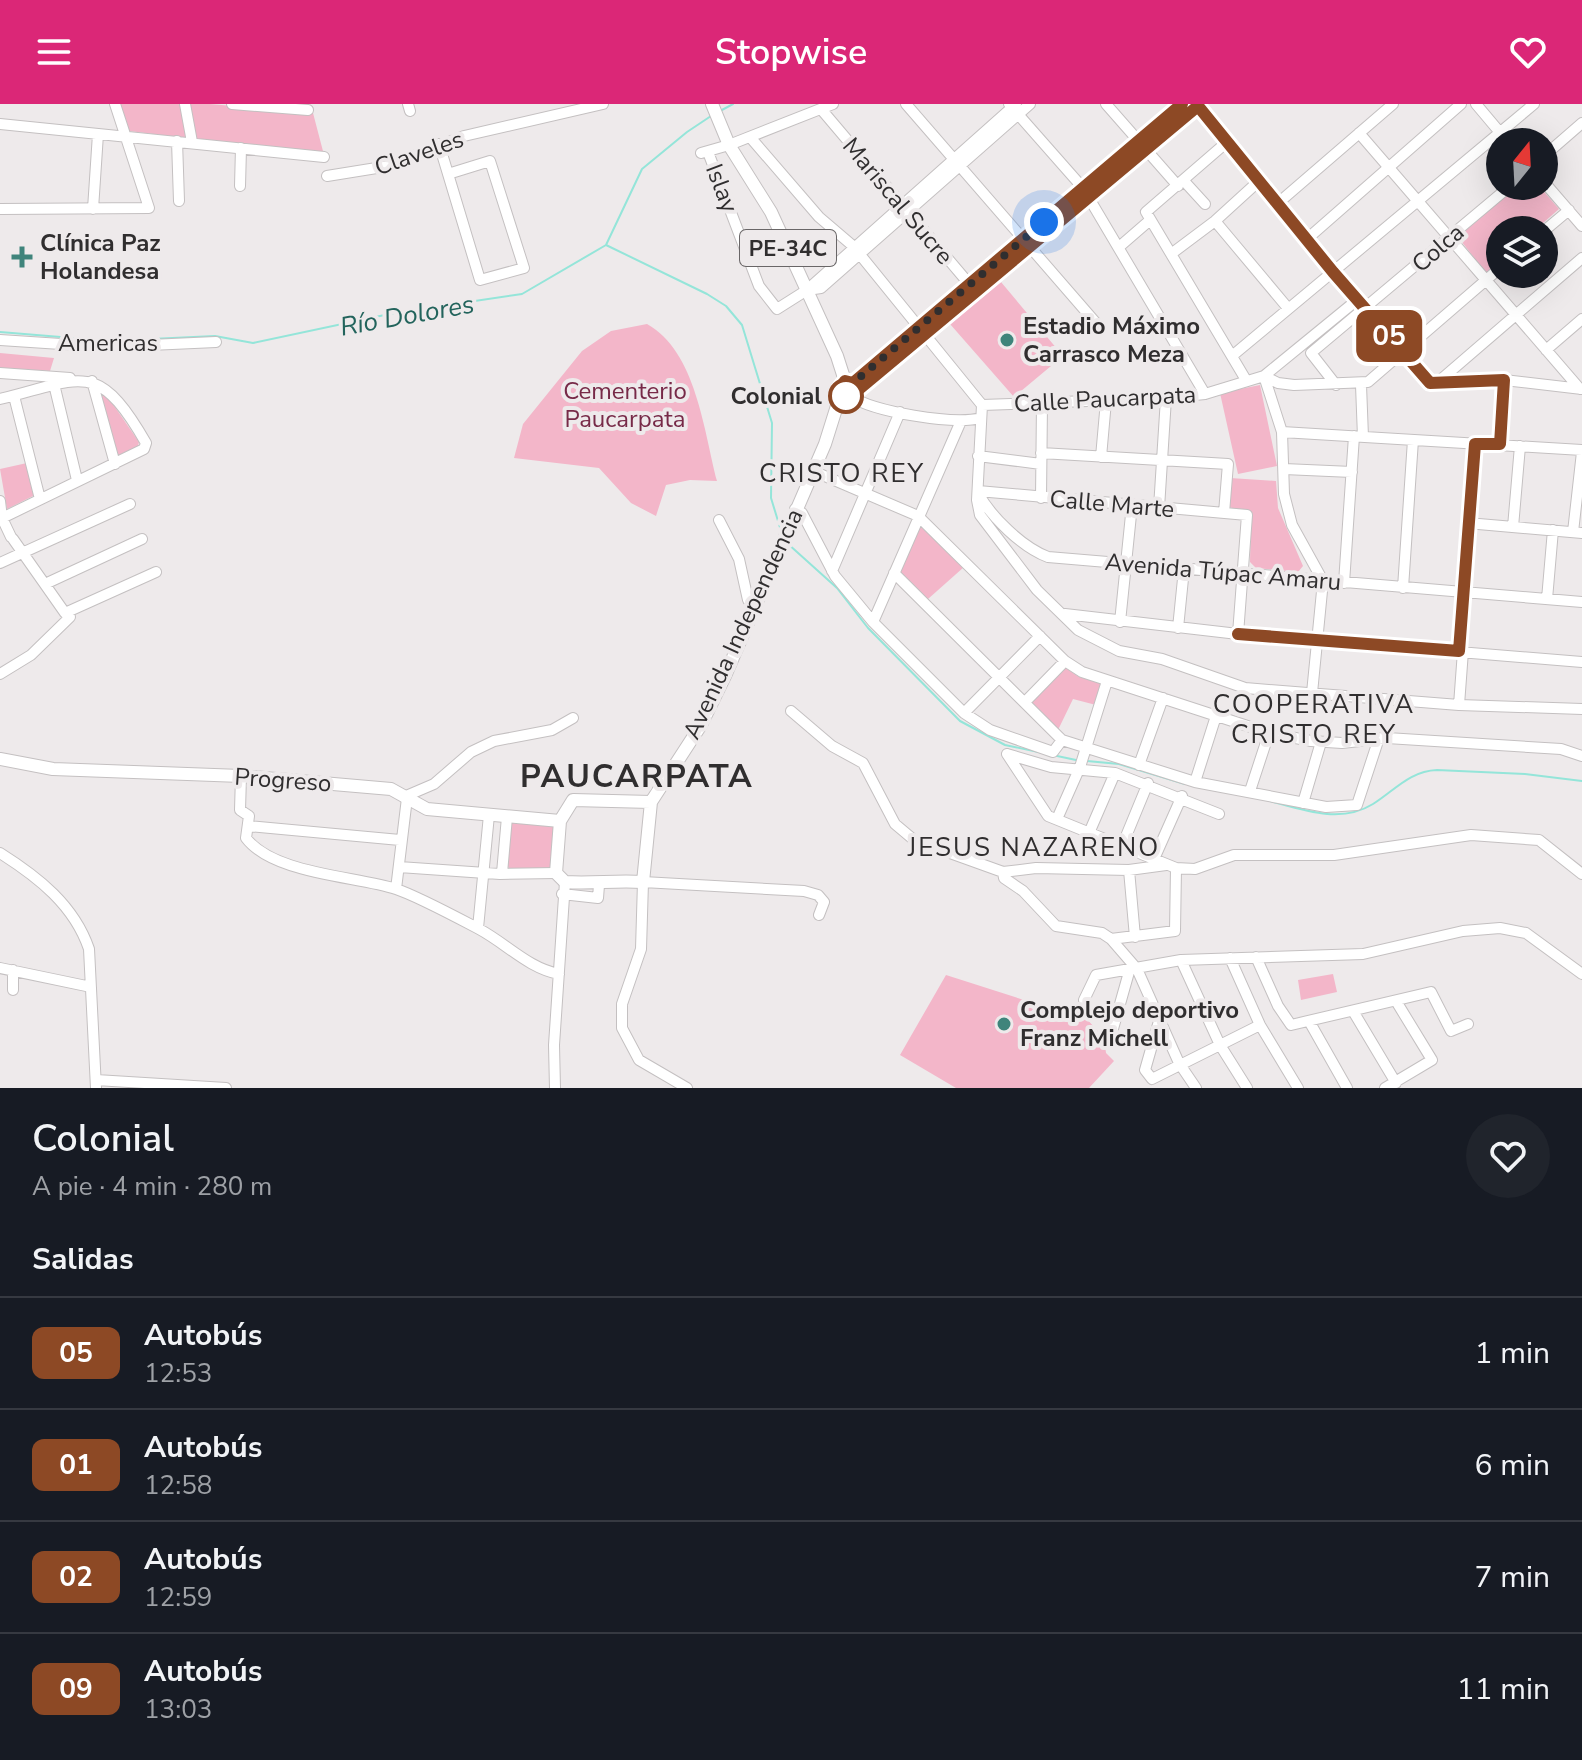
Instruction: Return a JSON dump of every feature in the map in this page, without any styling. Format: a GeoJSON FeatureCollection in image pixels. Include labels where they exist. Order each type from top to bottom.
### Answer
{"type":"FeatureCollection","features":[{"type":"Feature","properties":{"kind":"main road"},"geometry":{"type":"LineString","coordinates":[[1143,145],[1182,104]]}},
{"type":"Feature","properties":{"kind":"main road"},"geometry":{"type":"LineString","coordinates":[[849,390],[974,289],[1143,145],[1199,105]]}},
{"type":"Feature","properties":{"kind":"main road","name":"PE-34C"},"geometry":{"type":"LineString","coordinates":[[713,106],[729,145],[771,212],[849,390]]}},
{"type":"Feature","properties":{"kind":"main road","name":"Avenida Independencia"},"geometry":{"type":"LineString","coordinates":[[643,882],[651,802],[701,725],[756,604],[836,411],[849,390]]}},
{"type":"Feature","properties":{"kind":"main road","name":"Progreso"},"geometry":{"type":"LineString","coordinates":[[0,759],[53,769],[241,776],[391,789],[427,809],[560,821]]}},
{"type":"Feature","properties":{"kind":"main road"},"geometry":{"type":"LineString","coordinates":[[643,882],[606,880],[599,885],[561,883],[560,821],[573,800],[651,802]]}},
{"type":"Feature","properties":{"kind":"street"},"geometry":{"type":"LineString","coordinates":[[0,209],[149,208],[115,104]]}},
{"type":"Feature","properties":{"kind":"street"},"geometry":{"type":"LineString","coordinates":[[185,104],[192,142]]}},
{"type":"Feature","properties":{"kind":"street"},"geometry":{"type":"LineString","coordinates":[[235,104],[308,110]]}},
{"type":"Feature","properties":{"kind":"street","name":"Claveles"},"geometry":{"type":"LineString","coordinates":[[327,176],[389,166],[439,144],[603,104]]}},
{"type":"Feature","properties":{"kind":"street"},"geometry":{"type":"LineString","coordinates":[[729,145],[833,104]]}},
{"type":"Feature","properties":{"kind":"street"},"geometry":{"type":"LineString","coordinates":[[906,104],[1096,323]]}},
{"type":"Feature","properties":{"kind":"street"},"geometry":{"type":"LineString","coordinates":[[807,290],[821,288],[856,250],[1014,108],[1030,104]]}},
{"type":"Feature","properties":{"kind":"street"},"geometry":{"type":"LineString","coordinates":[[1106,104],[1143,145],[1205,204]]}},
{"type":"Feature","properties":{"kind":"street"},"geometry":{"type":"LineString","coordinates":[[1277,204],[1393,104]]}},
{"type":"Feature","properties":{"kind":"street"},"geometry":{"type":"LineString","coordinates":[[1307,239],[1461,104]]}},
{"type":"Feature","properties":{"kind":"street"},"geometry":{"type":"LineString","coordinates":[[1476,104],[1497,128]]}},
{"type":"Feature","properties":{"kind":"street"},"geometry":{"type":"LineString","coordinates":[[1505,128],[1534,104]]}},
{"type":"Feature","properties":{"kind":"street"},"geometry":{"type":"LineString","coordinates":[[1199,105],[1333,272],[1403,352],[1434,382],[1504,380],[1581,389]]}},
{"type":"Feature","properties":{"kind":"street"},"geometry":{"type":"LineString","coordinates":[[1014,108],[1086,192],[1205,394]]}},
{"type":"Feature","properties":{"kind":"street","name":"Mariscal Sucre"},"geometry":{"type":"LineString","coordinates":[[821,109],[974,289]]}},
{"type":"Feature","properties":{"kind":"street"},"geometry":{"type":"LineString","coordinates":[[1558,144],[1582,123]]}},
{"type":"Feature","properties":{"kind":"street"},"geometry":{"type":"LineString","coordinates":[[0,124],[324,157]]}},
{"type":"Feature","properties":{"kind":"street"},"geometry":{"type":"LineString","coordinates":[[1344,583],[1361,385],[1486,279],[1359,133]]}},
{"type":"Feature","properties":{"kind":"street"},"geometry":{"type":"LineString","coordinates":[[93,209],[98,134]]}},
{"type":"Feature","properties":{"kind":"street"},"geometry":{"type":"LineString","coordinates":[[750,137],[819,217],[856,250],[982,405],[978,507],[984,521],[1037,590],[1093,640],[1119,651],[1162,659],[1245,688],[1459,705],[1582,709]]}},
{"type":"Feature","properties":{"kind":"street"},"geometry":{"type":"LineString","coordinates":[[177,141],[179,201]]}},
{"type":"Feature","properties":{"kind":"street"},"geometry":{"type":"LineString","coordinates":[[1227,142],[1146,212],[1246,380]]}},
{"type":"Feature","properties":{"kind":"street"},"geometry":{"type":"LineString","coordinates":[[439,144],[448,174],[480,280],[524,268],[490,161],[448,174]]}},
{"type":"Feature","properties":{"kind":"street"},"geometry":{"type":"LineString","coordinates":[[1232,356],[1486,144]]}},
{"type":"Feature","properties":{"kind":"street","name":"Islay"},"geometry":{"type":"LineString","coordinates":[[729,145],[704,152],[759,286],[777,309],[807,290]]}},
{"type":"Feature","properties":{"kind":"street"},"geometry":{"type":"LineString","coordinates":[[240,186],[241,148]]}},
{"type":"Feature","properties":{"kind":"street"},"geometry":{"type":"LineString","coordinates":[[1171,254],[1215,221],[1260,180]]}},
{"type":"Feature","properties":{"kind":"street"},"geometry":{"type":"LineString","coordinates":[[1558,198],[1582,226]]}},
{"type":"Feature","properties":{"kind":"street","name":"Colca"},"geometry":{"type":"LineString","coordinates":[[1336,385],[1311,353],[1494,200]]}},
{"type":"Feature","properties":{"kind":"street"},"geometry":{"type":"LineString","coordinates":[[1558,219],[1569,210]]}},
{"type":"Feature","properties":{"kind":"street"},"geometry":{"type":"LineString","coordinates":[[1119,247],[1149,221]]}},
{"type":"Feature","properties":{"kind":"street"},"geometry":{"type":"LineString","coordinates":[[1215,221],[1287,307]]}},
{"type":"Feature","properties":{"kind":"street"},"geometry":{"type":"LineString","coordinates":[[1434,382],[1582,258]]}},
{"type":"Feature","properties":{"kind":"street"},"geometry":{"type":"LineString","coordinates":[[1494,288],[1581,389]]}},
{"type":"Feature","properties":{"kind":"street"},"geometry":{"type":"LineString","coordinates":[[1312,693],[1323,581],[1292,525],[1284,494],[1282,432],[1264,376],[1357,300]]}},
{"type":"Feature","properties":{"kind":"street"},"geometry":{"type":"LineString","coordinates":[[1546,350],[1582,319]]}},
{"type":"Feature","properties":{"kind":"street","name":"Americas"},"geometry":{"type":"LineString","coordinates":[[0,340],[106,347],[216,342]]}},
{"type":"Feature","properties":{"kind":"street"},"geometry":{"type":"LineString","coordinates":[[0,373],[92,381],[120,402],[146,443],[144,449],[1,518]]}},
{"type":"Feature","properties":{"kind":"street","name":"Calle Paucarpata"},"geometry":{"type":"LineString","coordinates":[[982,405],[1205,394],[1264,376],[1278,383],[1361,385]]}},
{"type":"Feature","properties":{"kind":"street"},"geometry":{"type":"LineString","coordinates":[[0,399],[78,379]]}},
{"type":"Feature","properties":{"kind":"street"},"geometry":{"type":"LineString","coordinates":[[1500,444],[1504,380]]}},
{"type":"Feature","properties":{"kind":"street"},"geometry":{"type":"LineString","coordinates":[[92,381],[115,464]]}},
{"type":"Feature","properties":{"kind":"street"},"geometry":{"type":"LineString","coordinates":[[54,384],[77,480]]}},
{"type":"Feature","properties":{"kind":"street"},"geometry":{"type":"LineString","coordinates":[[849,390],[861,403],[900,412],[961,421],[981,418]]}},
{"type":"Feature","properties":{"kind":"street"},"geometry":{"type":"LineString","coordinates":[[14,396],[40,499]]}},
{"type":"Feature","properties":{"kind":"street"},"geometry":{"type":"LineString","coordinates":[[1159,508],[1166,398]]}},
{"type":"Feature","properties":{"kind":"street"},"geometry":{"type":"LineString","coordinates":[[1101,457],[1106,401]]}},
{"type":"Feature","properties":{"kind":"street"},"geometry":{"type":"LineString","coordinates":[[1041,498],[1042,403]]}},
{"type":"Feature","properties":{"kind":"street"},"geometry":{"type":"LineString","coordinates":[[832,571],[900,412]]}},
{"type":"Feature","properties":{"kind":"street"},"geometry":{"type":"LineString","coordinates":[[873,622],[961,421]]}},
{"type":"Feature","properties":{"kind":"street"},"geometry":{"type":"LineString","coordinates":[[1282,432],[1582,451],[1577,532],[1467,523]]}},
{"type":"Feature","properties":{"kind":"street"},"geometry":{"type":"LineString","coordinates":[[1403,588],[1413,440]]}},
{"type":"Feature","properties":{"kind":"street"},"geometry":{"type":"LineString","coordinates":[[1459,705],[1467,523],[1475,444]]}},
{"type":"Feature","properties":{"kind":"street"},"geometry":{"type":"LineString","coordinates":[[1513,527],[1520,446]]}},
{"type":"Feature","properties":{"kind":"street"},"geometry":{"type":"LineString","coordinates":[[978,456],[1041,459],[1101,457],[1228,464],[1224,513]]}},
{"type":"Feature","properties":{"kind":"street"},"geometry":{"type":"LineString","coordinates":[[1284,469],[1352,472]]}},
{"type":"Feature","properties":{"kind":"street"},"geometry":{"type":"LineString","coordinates":[[813,471],[918,516],[1065,661],[1107,681],[1269,733],[1321,742],[1379,738],[1561,749],[1582,756]]}},
{"type":"Feature","properties":{"kind":"street","name":"Avenida Túpac Amaru"},"geometry":{"type":"LineString","coordinates":[[978,491],[988,509],[1038,553],[1126,564],[1582,602]]}},
{"type":"Feature","properties":{"kind":"street","name":"Calle Marte"},"geometry":{"type":"LineString","coordinates":[[978,491],[1247,515],[1244,574]]}},
{"type":"Feature","properties":{"kind":"street"},"geometry":{"type":"LineString","coordinates":[[0,501],[1,518],[12,538],[65,613],[156,572]]}},
{"type":"Feature","properties":{"kind":"street"},"geometry":{"type":"LineString","coordinates":[[0,563],[130,504]]}},
{"type":"Feature","properties":{"kind":"street"},"geometry":{"type":"LineString","coordinates":[[1120,622],[1132,505]]}},
{"type":"Feature","properties":{"kind":"street"},"geometry":{"type":"LineString","coordinates":[[795,509],[802,513],[832,571],[873,622],[964,713],[990,730],[1027,745],[1053,752],[1062,740]]}},
{"type":"Feature","properties":{"kind":"street"},"geometry":{"type":"LineString","coordinates":[[719,520],[739,559],[748,600],[756,604]]}},
{"type":"Feature","properties":{"kind":"street"},"geometry":{"type":"LineString","coordinates":[[1547,599],[1553,530]]}},
{"type":"Feature","properties":{"kind":"street"},"geometry":{"type":"LineString","coordinates":[[45,584],[142,539]]}},
{"type":"Feature","properties":{"kind":"street"},"geometry":{"type":"LineString","coordinates":[[1178,628],[1184,569]]}},
{"type":"Feature","properties":{"kind":"street"},"geometry":{"type":"LineString","coordinates":[[894,573],[1062,740],[1085,751],[1195,782],[1326,807],[1357,805],[1379,738]]}},
{"type":"Feature","properties":{"kind":"street"},"geometry":{"type":"LineString","coordinates":[[1238,634],[1244,574]]}},
{"type":"Feature","properties":{"kind":"street"},"geometry":{"type":"LineString","coordinates":[[1065,614],[1238,634],[1582,662]]}},
{"type":"Feature","properties":{"kind":"street"},"geometry":{"type":"LineString","coordinates":[[0,674],[31,655],[70,617]]}},
{"type":"Feature","properties":{"kind":"street"},"geometry":{"type":"LineString","coordinates":[[964,713],[1040,636]]}},
{"type":"Feature","properties":{"kind":"street"},"geometry":{"type":"LineString","coordinates":[[1025,702],[1065,661]]}},
{"type":"Feature","properties":{"kind":"street"},"geometry":{"type":"LineString","coordinates":[[1057,819],[1079,768],[1107,681]]}},
{"type":"Feature","properties":{"kind":"street"},"geometry":{"type":"LineString","coordinates":[[1139,765],[1163,698]]}},
{"type":"Feature","properties":{"kind":"street"},"geometry":{"type":"LineString","coordinates":[[791,711],[832,746],[863,763],[895,824],[907,836],[1003,872],[1022,868],[1129,870],[1171,866],[1195,869],[1234,855],[1334,855],[1471,835],[1539,840],[1582,874]]}},
{"type":"Feature","properties":{"kind":"street"},"geometry":{"type":"LineString","coordinates":[[1195,782],[1216,716]]}},
{"type":"Feature","properties":{"kind":"street"},"geometry":{"type":"LineString","coordinates":[[396,889],[406,797],[434,784],[471,752],[494,741],[552,730],[573,718]]}},
{"type":"Feature","properties":{"kind":"street"},"geometry":{"type":"LineString","coordinates":[[1250,791],[1269,733]]}},
{"type":"Feature","properties":{"kind":"street"},"geometry":{"type":"LineString","coordinates":[[1303,803],[1321,742]]}},
{"type":"Feature","properties":{"kind":"street"},"geometry":{"type":"LineString","coordinates":[[1171,866],[1047,814],[1007,754],[1051,767],[1115,773],[1182,796],[1219,814]]}},
{"type":"Feature","properties":{"kind":"street"},"geometry":{"type":"LineString","coordinates":[[1089,833],[1115,773]]}},
{"type":"Feature","properties":{"kind":"street"},"geometry":{"type":"LineString","coordinates":[[241,776],[240,810],[249,816],[246,838],[270,855],[299,867],[396,889],[478,928],[544,971],[559,974]]}},
{"type":"Feature","properties":{"kind":"street"},"geometry":{"type":"LineString","coordinates":[[1122,846],[1148,783]]}},
{"type":"Feature","properties":{"kind":"street"},"geometry":{"type":"LineString","coordinates":[[1154,859],[1182,796]]}},
{"type":"Feature","properties":{"kind":"street"},"geometry":{"type":"LineString","coordinates":[[478,928],[489,815]]}},
{"type":"Feature","properties":{"kind":"street"},"geometry":{"type":"LineString","coordinates":[[502,873],[507,817]]}},
{"type":"Feature","properties":{"kind":"street"},"geometry":{"type":"LineString","coordinates":[[248,826],[400,840]]}},
{"type":"Feature","properties":{"kind":"street"},"geometry":{"type":"LineString","coordinates":[[0,853],[46,886],[69,909],[89,949],[96,1084],[226,1088]]}},
{"type":"Feature","properties":{"kind":"street"},"geometry":{"type":"LineString","coordinates":[[1111,939],[1177,928],[1171,866]]}},
{"type":"Feature","properties":{"kind":"street"},"geometry":{"type":"LineString","coordinates":[[399,867],[502,873],[561,883],[555,1088]]}},
{"type":"Feature","properties":{"kind":"street"},"geometry":{"type":"LineString","coordinates":[[1129,870],[1135,937]]}},
{"type":"Feature","properties":{"kind":"street"},"geometry":{"type":"LineString","coordinates":[[1003,872],[1004,878],[1023,891],[1056,926],[1102,933],[1111,939],[1133,971],[1179,1063],[1196,1088]]}},
{"type":"Feature","properties":{"kind":"street"},"geometry":{"type":"LineString","coordinates":[[687,1088],[639,1060],[622,1028],[622,1004],[640,956],[643,882],[804,891],[818,895],[824,902],[819,915]]}},
{"type":"Feature","properties":{"kind":"street"},"geometry":{"type":"LineString","coordinates":[[1084,1000],[1096,975],[1133,971],[1181,960],[1363,954],[1463,931],[1500,928],[1526,933],[1582,974]]}},
{"type":"Feature","properties":{"kind":"street"},"geometry":{"type":"LineString","coordinates":[[1256,957],[1291,1025],[1431,992],[1451,1031],[1468,1024]]}},
{"type":"Feature","properties":{"kind":"street"},"geometry":{"type":"LineString","coordinates":[[1230,958],[1260,1025],[1298,1088]]}},
{"type":"Feature","properties":{"kind":"street"},"geometry":{"type":"LineString","coordinates":[[1181,960],[1220,1045],[1247,1088]]}},
{"type":"Feature","properties":{"kind":"street"},"geometry":{"type":"LineString","coordinates":[[0,968],[91,987]]}},
{"type":"Feature","properties":{"kind":"street"},"geometry":{"type":"LineString","coordinates":[[13,970],[13,990]]}},
{"type":"Feature","properties":{"kind":"street"},"geometry":{"type":"LineString","coordinates":[[1109,1043],[1133,971]]}},
{"type":"Feature","properties":{"kind":"street"},"geometry":{"type":"LineString","coordinates":[[1353,1011],[1391,1085],[1432,1060],[1396,1001]]}},
{"type":"Feature","properties":{"kind":"street"},"geometry":{"type":"LineString","coordinates":[[1159,1021],[1146,1074],[1152,1079],[1260,1025]]}},
{"type":"Feature","properties":{"kind":"street"},"geometry":{"type":"LineString","coordinates":[[1309,1021],[1347,1088]]}},
{"type":"Feature","properties":{"kind":"green space"},"geometry":{"type":"Polygon","coordinates":[[[119,104],[210,104],[313,113],[324,155],[129,131],[119,104]]]}},
{"type":"Feature","properties":{"kind":"green space"},"geometry":{"type":"Polygon","coordinates":[[[1499,200],[1551,200],[1559,209],[1551,216],[1486,216],[1486,273],[1458,237],[1499,200]]]}},
{"type":"Feature","properties":{"kind":"green space","name":"Estadio Máximo Carrasco Meza"},"geometry":{"type":"Polygon","coordinates":[[[1001,282],[1063,356],[1014,397],[950,324],[1001,282]]]}},
{"type":"Feature","properties":{"kind":"green space","name":"Cementerio Paucarpata"},"geometry":{"type":"Polygon","coordinates":[[[647,324],[664,336],[687,372],[696,394],[717,481],[690,480],[666,485],[656,516],[631,503],[599,468],[514,458],[523,424],[582,351],[611,331],[647,324]]]}},
{"type":"Feature","properties":{"kind":"green space"},"geometry":{"type":"Polygon","coordinates":[[[0,353],[54,358],[50,371],[0,368],[0,353]]]}},
{"type":"Feature","properties":{"kind":"green space"},"geometry":{"type":"Polygon","coordinates":[[[1260,385],[1277,466],[1238,474],[1220,393],[1260,385]]]}},
{"type":"Feature","properties":{"kind":"green space"},"geometry":{"type":"Polygon","coordinates":[[[106,394],[139,442],[138,446],[117,456],[100,395],[106,394]]]}},
{"type":"Feature","properties":{"kind":"green space"},"geometry":{"type":"Polygon","coordinates":[[[27,463],[35,495],[7,509],[0,469],[27,463]]]}},
{"type":"Feature","properties":{"kind":"green space"},"geometry":{"type":"Polygon","coordinates":[[[1230,478],[1276,481],[1278,508],[1303,566],[1298,572],[1256,568],[1250,562],[1251,512],[1228,507],[1230,478]]]}},
{"type":"Feature","properties":{"kind":"green space"},"geometry":{"type":"Polygon","coordinates":[[[920,526],[964,567],[928,599],[900,572],[920,526]]]}},
{"type":"Feature","properties":{"kind":"green space"},"geometry":{"type":"Polygon","coordinates":[[[1063,666],[1079,677],[1103,684],[1096,705],[1073,699],[1058,730],[1029,701],[1063,666]]]}},
{"type":"Feature","properties":{"kind":"green space"},"geometry":{"type":"Polygon","coordinates":[[[514,822],[552,825],[556,830],[553,870],[509,868],[506,864],[509,825],[514,822]]]}},
{"type":"Feature","properties":{"kind":"green space"},"geometry":{"type":"Polygon","coordinates":[[[1333,974],[1337,992],[1301,1000],[1298,980],[1333,974]]]}},
{"type":"Feature","properties":{"kind":"green space","name":"Complejo deportivo Franz Michell"},"geometry":{"type":"Polygon","coordinates":[[[946,975],[1052,1009],[1076,1007],[1104,1038],[1106,1053],[1114,1061],[1089,1088],[956,1088],[900,1055],[946,975]]]}},
{"type":"Feature","properties":{"kind":"waterway","name":"Río Dolores"},"geometry":{"type":"LineString","coordinates":[[720,111],[733,104]]}},
{"type":"Feature","properties":{"kind":"waterway","name":"Río Dolores"},"geometry":{"type":"LineString","coordinates":[[0,332],[109,341],[215,336],[253,343],[394,313],[522,294],[606,245],[642,169],[711,116]]}},
{"type":"Feature","properties":{"kind":"waterway"},"geometry":{"type":"LineString","coordinates":[[606,245],[707,294],[726,306],[742,325],[772,423],[771,498],[782,534]]}},
{"type":"Feature","properties":{"kind":"waterway"},"geometry":{"type":"LineString","coordinates":[[787,543],[837,588],[868,628],[960,721],[1005,745],[1076,760]]}},
{"type":"Feature","properties":{"kind":"waterway"},"geometry":{"type":"LineString","coordinates":[[1087,761],[1119,764],[1185,784]]}},
{"type":"Feature","properties":{"kind":"waterway"},"geometry":{"type":"LineString","coordinates":[[1270,801],[1322,813],[1348,813],[1373,804],[1419,774],[1437,770],[1525,774],[1582,781]]}},
{"type":"Feature","properties":{"kind":"bus line","name":"05"},"geometry":{"type":"LineString","coordinates":[[1182,104],[937,315],[853,383],[845,381],[840,388],[844,395],[852,395],[1198,106],[1333,272],[1430,383],[1504,380],[1500,444],[1475,444],[1459,651],[1238,634]]}},
{"type":"Feature","properties":{"kind":"place","name":"Clínica Paz Holandesa"},"geometry":{"type":"Point","coordinates":[22,257]}},
{"type":"Feature","properties":{"kind":"place","name":"Estadio Máximo Carrasco Meza"},"geometry":{"type":"Point","coordinates":[1007,340]}},
{"type":"Feature","properties":{"kind":"place","name":"Colonial"},"geometry":{"type":"Point","coordinates":[846,396]}},
{"type":"Feature","properties":{"kind":"place","name":"Complejo deportivo Franz Michell"},"geometry":{"type":"Point","coordinates":[1004,1024]}},
{"type":"Feature","properties":{"kind":"district","name":"CRISTO REY"},"geometry":{"type":"Point","coordinates":[842,473]}},
{"type":"Feature","properties":{"kind":"district","name":"COOPERATIVA CRISTO REY"},"geometry":{"type":"Point","coordinates":[1314,719]}},
{"type":"Feature","properties":{"kind":"district","name":"PAUCARPATA"},"geometry":{"type":"Point","coordinates":[637,776]}},
{"type":"Feature","properties":{"kind":"district","name":"JESUS NAZARENO"},"geometry":{"type":"Point","coordinates":[1034,847]}},
{"type":"Feature","properties":{"kind":"route"},"geometry":{"type":"LineString","coordinates":[[846,396],[854,392],[853,383],[1044,222]]}}]}
